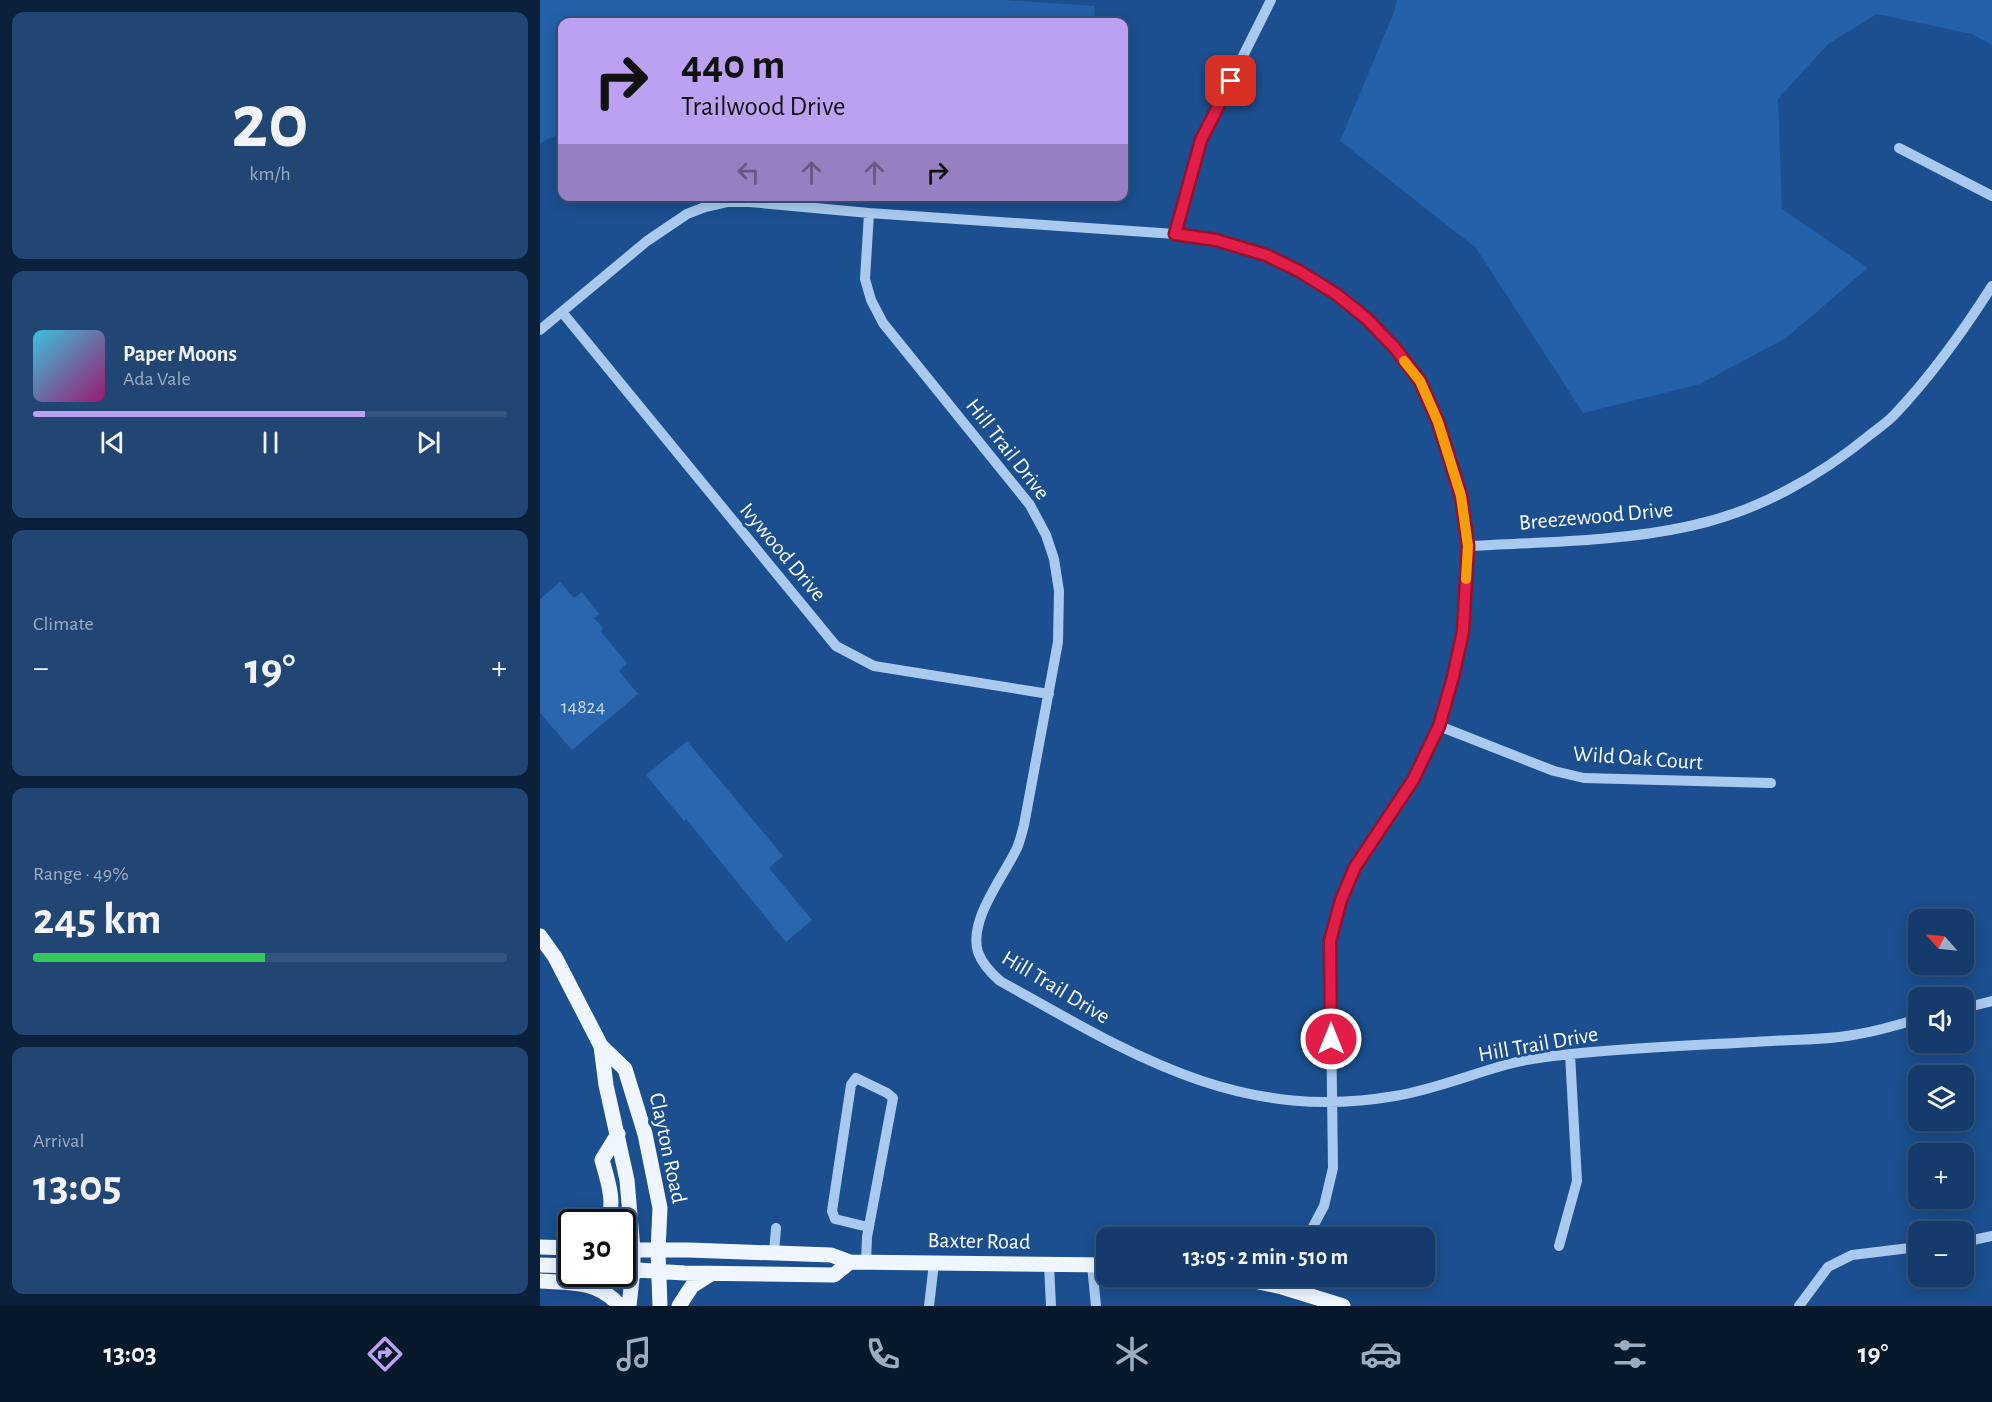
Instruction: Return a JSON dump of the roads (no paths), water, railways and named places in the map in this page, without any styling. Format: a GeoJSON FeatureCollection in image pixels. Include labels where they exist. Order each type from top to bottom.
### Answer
{"type":"FeatureCollection","features":[{"type":"Feature","properties":{"kind":"main road","name":"Clayton Road"},"geometry":{"type":"LineString","coordinates":[[540,936],[555,957],[601,1046],[625,1070],[645,1134],[660,1208],[658,1251],[660,1306]]}},
{"type":"Feature","properties":{"kind":"main road","name":"Clayton Road"},"geometry":{"type":"LineString","coordinates":[[601,1046],[606,1085],[627,1180],[627,1209]]}},
{"type":"Feature","properties":{"kind":"main road"},"geometry":{"type":"LineString","coordinates":[[610,1209],[602,1160],[618,1134]]}},
{"type":"Feature","properties":{"kind":"main road"},"geometry":{"type":"LineString","coordinates":[[540,1247],[558,1248]]}},
{"type":"Feature","properties":{"kind":"main road","name":"Baxter Road"},"geometry":{"type":"LineString","coordinates":[[636,1250],[831,1255],[850,1262],[1096,1265]]}},
{"type":"Feature","properties":{"kind":"main road","name":"Baxter Road"},"geometry":{"type":"LineString","coordinates":[[636,1270],[711,1274],[834,1275],[850,1262]]}},
{"type":"Feature","properties":{"kind":"main road"},"geometry":{"type":"LineString","coordinates":[[540,1265],[558,1266]]}},
{"type":"Feature","properties":{"kind":"main road"},"geometry":{"type":"LineString","coordinates":[[679,1306],[692,1286],[711,1274]]}},
{"type":"Feature","properties":{"kind":"main road"},"geometry":{"type":"LineString","coordinates":[[540,1281],[591,1285],[604,1292],[620,1306]]}},
{"type":"Feature","properties":{"kind":"main road","name":"Clayton Road"},"geometry":{"type":"LineString","coordinates":[[628,1287],[628,1306]]}},
{"type":"Feature","properties":{"kind":"main road"},"geometry":{"type":"LineString","coordinates":[[1296,1287],[1343,1306]]}},
{"type":"Feature","properties":{"kind":"street"},"geometry":{"type":"LineString","coordinates":[[1175,234],[1201,140],[1271,0]]}},
{"type":"Feature","properties":{"kind":"street"},"geometry":{"type":"LineString","coordinates":[[1899,148],[1992,196]]}},
{"type":"Feature","properties":{"kind":"street"},"geometry":{"type":"LineString","coordinates":[[540,330],[646,241],[687,214],[727,202],[750,202],[868,213],[1175,234],[1216,240],[1266,255],[1299,271],[1336,294],[1366,318],[1395,348],[1420,381],[1438,422],[1461,496],[1468,546],[1463,631],[1439,726],[1413,780],[1355,867],[1341,900],[1330,941],[1333,1168],[1324,1206],[1313,1227]]}},
{"type":"Feature","properties":{"kind":"street","name":"Hill Trail Drive"},"geometry":{"type":"LineString","coordinates":[[868,213],[865,279],[871,300],[883,323],[1030,505],[1046,535],[1054,559],[1059,591],[1058,642],[1024,825],[1017,847],[981,914],[977,933],[977,951],[986,968],[1000,981],[1116,1046],[1166,1069],[1234,1091],[1283,1100],[1331,1103],[1359,1102],[1398,1096],[1508,1064],[1570,1054],[1853,1036],[1908,1022]]}},
{"type":"Feature","properties":{"kind":"street","name":"Breezewood Drive"},"geometry":{"type":"LineString","coordinates":[[1468,546],[1635,536],[1692,526],[1748,508],[1797,486],[1851,450],[1895,414],[1936,366],[1992,286]]}},
{"type":"Feature","properties":{"kind":"street","name":"Ivywood Drive"},"geometry":{"type":"LineString","coordinates":[[562,312],[836,646],[874,666],[1049,694]]}},
{"type":"Feature","properties":{"kind":"street","name":"Wild Oak Court"},"geometry":{"type":"LineString","coordinates":[[1439,726],[1554,771],[1584,778],[1771,783]]}},
{"type":"Feature","properties":{"kind":"street"},"geometry":{"type":"LineString","coordinates":[[1974,1006],[1992,1001]]}},
{"type":"Feature","properties":{"kind":"street"},"geometry":{"type":"LineString","coordinates":[[1560,1245],[1577,1181],[1570,1054]]}},
{"type":"Feature","properties":{"kind":"street"},"geometry":{"type":"LineString","coordinates":[[866,1262],[868,1227],[893,1098],[856,1078],[852,1085],[832,1210],[834,1219],[868,1227]]}},
{"type":"Feature","properties":{"kind":"street"},"geometry":{"type":"LineString","coordinates":[[774,1253],[776,1228]]}},
{"type":"Feature","properties":{"kind":"street"},"geometry":{"type":"LineString","coordinates":[[1974,1240],[1992,1236]]}},
{"type":"Feature","properties":{"kind":"street"},"geometry":{"type":"LineString","coordinates":[[1799,1306],[1828,1267],[1852,1256],[1908,1248]]}},
{"type":"Feature","properties":{"kind":"street"},"geometry":{"type":"LineString","coordinates":[[929,1306],[934,1263]]}},
{"type":"Feature","properties":{"kind":"street"},"geometry":{"type":"LineString","coordinates":[[1049,1265],[1051,1306]]}},
{"type":"Feature","properties":{"kind":"street"},"geometry":{"type":"LineString","coordinates":[[1096,1306],[1097,1287]]}}]}
